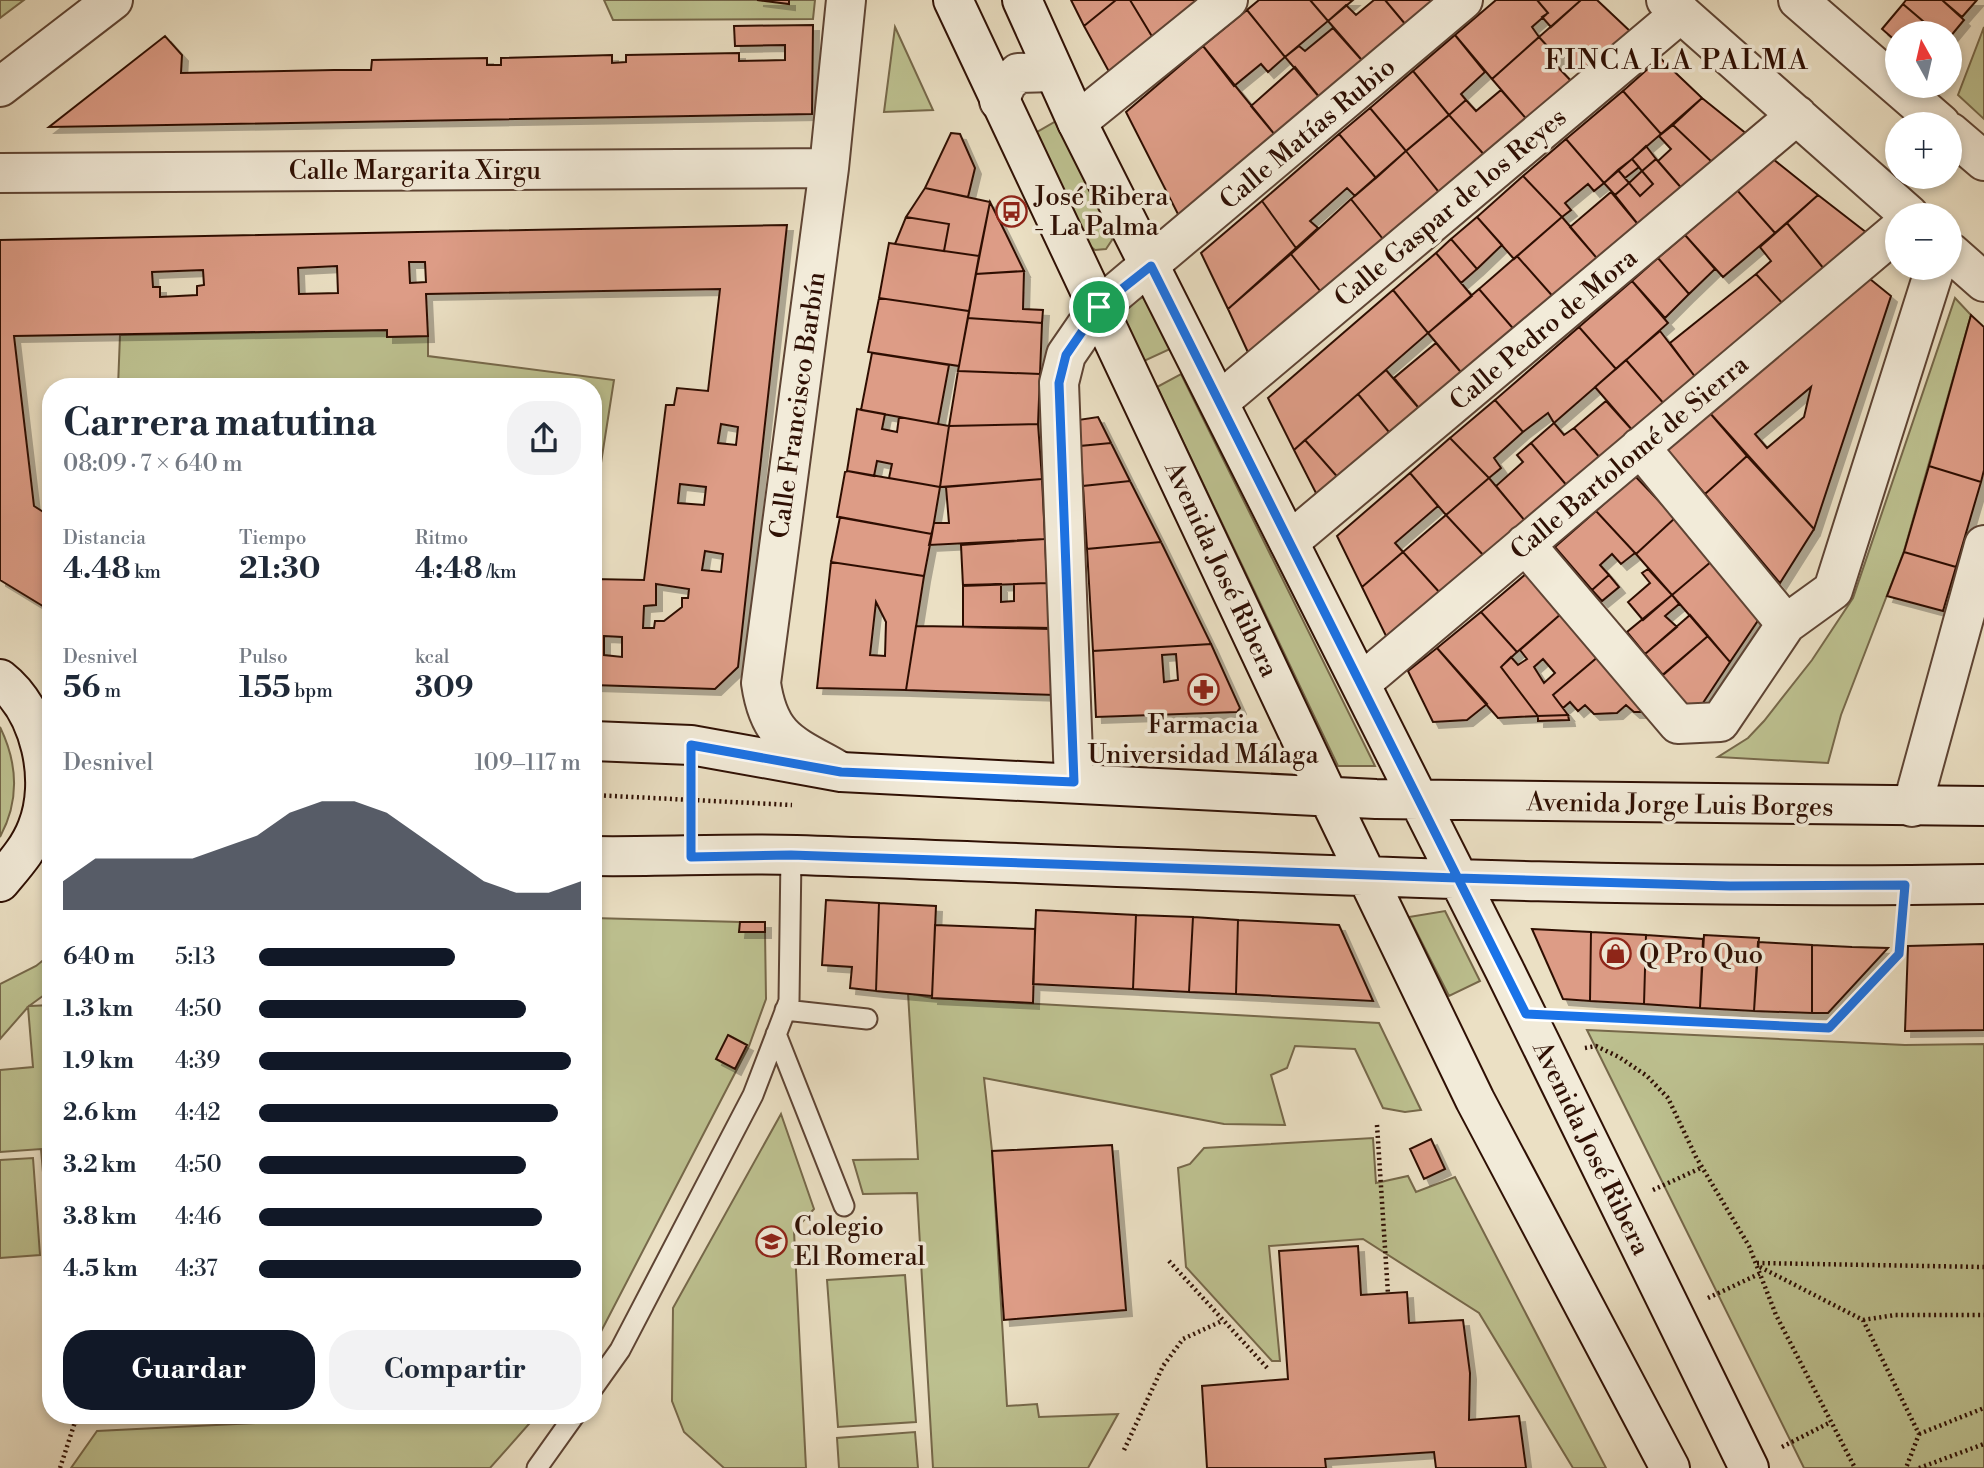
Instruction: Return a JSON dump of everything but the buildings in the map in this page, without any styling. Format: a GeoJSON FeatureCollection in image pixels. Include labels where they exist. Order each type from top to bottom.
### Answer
{"type":"FeatureCollection","features":[{"type":"Feature","properties":{"kind":"street"},"geometry":{"type":"LineString","coordinates":[[0,87],[113,0]]}},
{"type":"Feature","properties":{"kind":"street","name":"Calle Francisco Barbín"},"geometry":{"type":"LineString","coordinates":[[841,772],[790,744],[766,712],[761,682],[829,168],[846,0]]}},
{"type":"Feature","properties":{"kind":"street","name":"Avenida José Ribera"},"geometry":{"type":"LineString","coordinates":[[953,0],[1328,796],[1475,1100],[1670,1468]]}},
{"type":"Feature","properties":{"kind":"street","name":"Avenida José Ribera"},"geometry":{"type":"LineString","coordinates":[[1021,0],[1077,122],[1361,683],[1748,1465]]}},
{"type":"Feature","properties":{"kind":"street"},"geometry":{"type":"LineString","coordinates":[[1077,122],[1228,0]]}},
{"type":"Feature","properties":{"kind":"street","name":"Calle Matías Rubio"},"geometry":{"type":"LineString","coordinates":[[1151,266],[1463,0]]}},
{"type":"Feature","properties":{"kind":"street"},"geometry":{"type":"LineString","coordinates":[[1798,0],[1927,112]]}},
{"type":"Feature","properties":{"kind":"street"},"geometry":{"type":"LineString","coordinates":[[1674,6],[1896,203]]}},
{"type":"Feature","properties":{"kind":"street","name":"Calle Gaspar de los Reyes"},"geometry":{"type":"LineString","coordinates":[[1219,402],[1674,6]]}},
{"type":"Feature","properties":{"kind":"street"},"geometry":{"type":"LineString","coordinates":[[999,101],[1007,83],[1018,73],[1054,72]]}},
{"type":"Feature","properties":{"kind":"street","name":"Calle Pedro de Mora"},"geometry":{"type":"LineString","coordinates":[[1289,542],[1797,115]]}},
{"type":"Feature","properties":{"kind":"street"},"geometry":{"type":"LineString","coordinates":[[1962,142],[1984,161]]}},
{"type":"Feature","properties":{"kind":"street","name":"Calle Margarita Xirgu"},"geometry":{"type":"LineString","coordinates":[[0,173],[829,168]]}},
{"type":"Feature","properties":{"kind":"street","name":"Calle Bartolomé de Sierra"},"geometry":{"type":"LineString","coordinates":[[1361,683],[1885,241]]}},
{"type":"Feature","properties":{"kind":"street"},"geometry":{"type":"LineString","coordinates":[[1962,263],[1984,282]]}},
{"type":"Feature","properties":{"kind":"street"},"geometry":{"type":"LineString","coordinates":[[1074,782],[1059,383],[1066,355],[1099,307],[1151,266]]}},
{"type":"Feature","properties":{"kind":"street"},"geometry":{"type":"LineString","coordinates":[[1525,544],[1678,724],[1720,722],[1786,624],[1833,590],[1931,280]]}},
{"type":"Feature","properties":{"kind":"street"},"geometry":{"type":"LineString","coordinates":[[1640,447],[1786,624]]}},
{"type":"Feature","properties":{"kind":"street"},"geometry":{"type":"LineString","coordinates":[[1912,807],[1984,545]]}},
{"type":"Feature","properties":{"kind":"street"},"geometry":{"type":"LineString","coordinates":[[0,679],[9,685],[42,723]]}},
{"type":"Feature","properties":{"kind":"street","name":"Avenida Jorge Luis Borges"},"geometry":{"type":"LineString","coordinates":[[602,741],[691,745],[841,772],[1376,799],[1984,806]]}},
{"type":"Feature","properties":{"kind":"street"},"geometry":{"type":"LineString","coordinates":[[0,882],[39,850],[42,822]]}},
{"type":"Feature","properties":{"kind":"street"},"geometry":{"type":"LineString","coordinates":[[602,856],[791,855],[1730,886],[1984,884]]}},
{"type":"Feature","properties":{"kind":"lane"},"geometry":{"type":"LineString","coordinates":[[602,1375],[620,1350],[746,1107],[787,1005],[791,855]]}},
{"type":"Feature","properties":{"kind":"lane"},"geometry":{"type":"LineString","coordinates":[[787,1005],[867,1019]]}},
{"type":"Feature","properties":{"kind":"lane"},"geometry":{"type":"LineString","coordinates":[[776,1034],[844,1206]]}},
{"type":"Feature","properties":{"kind":"lane"},"geometry":{"type":"LineString","coordinates":[[537,1468],[568,1424]]}},
{"type":"Feature","properties":{"kind":"path"},"geometry":{"type":"LineString","coordinates":[[691,745],[691,857]]}},
{"type":"Feature","properties":{"kind":"path"},"geometry":{"type":"LineString","coordinates":[[602,795],[692,800]]}},
{"type":"Feature","properties":{"kind":"path"},"geometry":{"type":"LineString","coordinates":[[1526,1014],[1829,1028],[1899,954],[1905,885]]}},
{"type":"Feature","properties":{"kind":"path"},"geometry":{"type":"LineString","coordinates":[[1546,1055],[1596,1046],[1647,1076],[1668,1098],[1759,1268],[1776,1315],[1855,1468]]}},
{"type":"Feature","properties":{"kind":"path"},"geometry":{"type":"LineString","coordinates":[[1377,1125],[1388,1294]]}},
{"type":"Feature","properties":{"kind":"path"},"geometry":{"type":"LineString","coordinates":[[1621,1207],[1703,1167]]}},
{"type":"Feature","properties":{"kind":"path"},"geometry":{"type":"LineString","coordinates":[[1169,1261],[1269,1370]]}},
{"type":"Feature","properties":{"kind":"path"},"geometry":{"type":"LineString","coordinates":[[1673,1314],[1759,1268],[1984,1267]]}},
{"type":"Feature","properties":{"kind":"path"},"geometry":{"type":"LineString","coordinates":[[1759,1268],[1863,1320],[1895,1315],[1984,1315]]}},
{"type":"Feature","properties":{"kind":"path"},"geometry":{"type":"LineString","coordinates":[[1863,1320],[1919,1434],[1906,1468]]}},
{"type":"Feature","properties":{"kind":"path"},"geometry":{"type":"LineString","coordinates":[[1124,1450],[1163,1366],[1183,1339],[1222,1321]]}},
{"type":"Feature","properties":{"kind":"path"},"geometry":{"type":"LineString","coordinates":[[1919,1434],[1984,1408]]}},
{"type":"Feature","properties":{"kind":"path"},"geometry":{"type":"LineString","coordinates":[[1748,1465],[1831,1422]]}},
{"type":"Feature","properties":{"kind":"path"},"geometry":{"type":"LineString","coordinates":[[60,1468],[74,1424]]}},
{"type":"Feature","properties":{"kind":"path"},"geometry":{"type":"LineString","coordinates":[[1919,1468],[1984,1444]]}},
{"type":"Feature","properties":{"kind":"green space"},"geometry":{"type":"Polygon","coordinates":[[[0,0],[24,0],[0,18],[0,0]]]}},
{"type":"Feature","properties":{"kind":"green space"},"geometry":{"type":"Polygon","coordinates":[[[604,0],[815,0],[813,19],[613,20],[604,0]]]}},
{"type":"Feature","properties":{"kind":"green space"},"geometry":{"type":"Polygon","coordinates":[[[895,27],[933,110],[884,112],[895,27]]]}},
{"type":"Feature","properties":{"kind":"green space"},"geometry":{"type":"Polygon","coordinates":[[[1984,27],[1984,119],[1961,98],[1962,85],[1984,27]]]}},
{"type":"Feature","properties":{"kind":"green space"},"geometry":{"type":"Polygon","coordinates":[[[1058,120],[1109,224],[1112,240],[1106,249],[1095,250],[1084,241],[1032,135],[1058,120]]]}},
{"type":"Feature","properties":{"kind":"green space"},"geometry":{"type":"Polygon","coordinates":[[[1145,296],[1170,349],[1144,361],[1119,309],[1145,296]]]}},
{"type":"Feature","properties":{"kind":"green space"},"geometry":{"type":"Polygon","coordinates":[[[1955,298],[1971,315],[1904,551],[1841,715],[1828,763],[1718,757],[1748,738],[1764,721],[1812,660],[1853,598],[1955,298]]]}},
{"type":"Feature","properties":{"kind":"green space"},"geometry":{"type":"Polygon","coordinates":[[[387,330],[387,337],[428,336],[428,356],[598,378],[118,378],[120,335],[387,330]]]}},
{"type":"Feature","properties":{"kind":"green space"},"geometry":{"type":"Polygon","coordinates":[[[1181,374],[1375,766],[1338,766],[1157,387],[1181,374]]]}},
{"type":"Feature","properties":{"kind":"green space"},"geometry":{"type":"Polygon","coordinates":[[[602,378],[614,380],[602,457],[602,378]]]}},
{"type":"Feature","properties":{"kind":"green space"},"geometry":{"type":"Polygon","coordinates":[[[0,727],[13,768],[14,796],[0,837],[0,727]]]}},
{"type":"Feature","properties":{"kind":"green space"},"geometry":{"type":"Polygon","coordinates":[[[1445,911],[1480,981],[1449,996],[1409,917],[1445,911]]]}},
{"type":"Feature","properties":{"kind":"green space"},"geometry":{"type":"Polygon","coordinates":[[[602,918],[740,922],[740,932],[765,932],[766,999],[749,1046],[602,1330],[602,918]]]}},
{"type":"Feature","properties":{"kind":"green space"},"geometry":{"type":"Polygon","coordinates":[[[42,961],[42,997],[29,1006],[42,1005],[42,1161],[41,1149],[0,1152],[0,1070],[33,1067],[28,1007],[0,1039],[0,984],[42,961]]]}},
{"type":"Feature","properties":{"kind":"green space"},"geometry":{"type":"Polygon","coordinates":[[[908,993],[932,998],[1379,1023],[1421,1110],[1405,1112],[1383,1108],[1355,1049],[1295,1046],[1287,1068],[1271,1075],[1285,1125],[1224,1124],[984,1078],[992,1151],[1007,1406],[1037,1404],[1039,1417],[1118,1414],[1088,1468],[933,1468],[917,1193],[863,1194],[853,1160],[918,1159],[908,993]]]}},
{"type":"Feature","properties":{"kind":"green space"},"geometry":{"type":"Polygon","coordinates":[[[1587,1030],[1905,1045],[1984,1044],[1984,1468],[1804,1468],[1587,1030]]]}},
{"type":"Feature","properties":{"kind":"green space"},"geometry":{"type":"Polygon","coordinates":[[[781,1114],[814,1209],[794,1231],[806,1468],[724,1468],[684,1432],[672,1401],[673,1308],[781,1114]]]}},
{"type":"Feature","properties":{"kind":"green space"},"geometry":{"type":"Polygon","coordinates":[[[1373,1138],[1376,1183],[1408,1176],[1416,1192],[1455,1177],[1606,1468],[1573,1468],[1479,1313],[1363,1239],[1269,1246],[1280,1361],[1272,1361],[1186,1267],[1178,1168],[1190,1164],[1204,1148],[1373,1138]]]}},
{"type":"Feature","properties":{"kind":"green space"},"geometry":{"type":"Polygon","coordinates":[[[33,1158],[40,1255],[0,1258],[0,1160],[33,1158]]]}},
{"type":"Feature","properties":{"kind":"green space"},"geometry":{"type":"Polygon","coordinates":[[[905,1275],[916,1422],[838,1427],[827,1280],[905,1275]]]}},
{"type":"Feature","properties":{"kind":"green space"},"geometry":{"type":"Polygon","coordinates":[[[235,1424],[529,1424],[490,1468],[71,1468],[97,1431],[235,1424]]]}},
{"type":"Feature","properties":{"kind":"green space"},"geometry":{"type":"Polygon","coordinates":[[[915,1432],[918,1468],[839,1468],[837,1438],[915,1432]]]}},
{"type":"Feature","properties":{"kind":"place","name":"José Ribera - La Palma"},"geometry":{"type":"Point","coordinates":[1011,211]}},
{"type":"Feature","properties":{"kind":"place","name":"Farmacia Universidad Málaga"},"geometry":{"type":"Point","coordinates":[1203,689]}},
{"type":"Feature","properties":{"kind":"place","name":"Q Pro Quo"},"geometry":{"type":"Point","coordinates":[1616,954]}},
{"type":"Feature","properties":{"kind":"place","name":"Colegio El Romeral"},"geometry":{"type":"Point","coordinates":[771,1241]}},
{"type":"Feature","properties":{"kind":"district","name":"FINCA LA PALMA"},"geometry":{"type":"Point","coordinates":[1677,59]}},
{"type":"Feature","properties":{"kind":"route"},"geometry":{"type":"LineString","coordinates":[[1099,307],[1066,355],[1059,383],[1074,782],[841,772],[691,745],[691,857],[791,855],[1077,867],[1209,869],[1413,877],[1457,878],[1730,886],[1905,885],[1899,954],[1829,1028],[1526,1014],[1475,911],[1457,878],[1436,836],[1361,683],[1151,266],[1099,307]]}}]}
